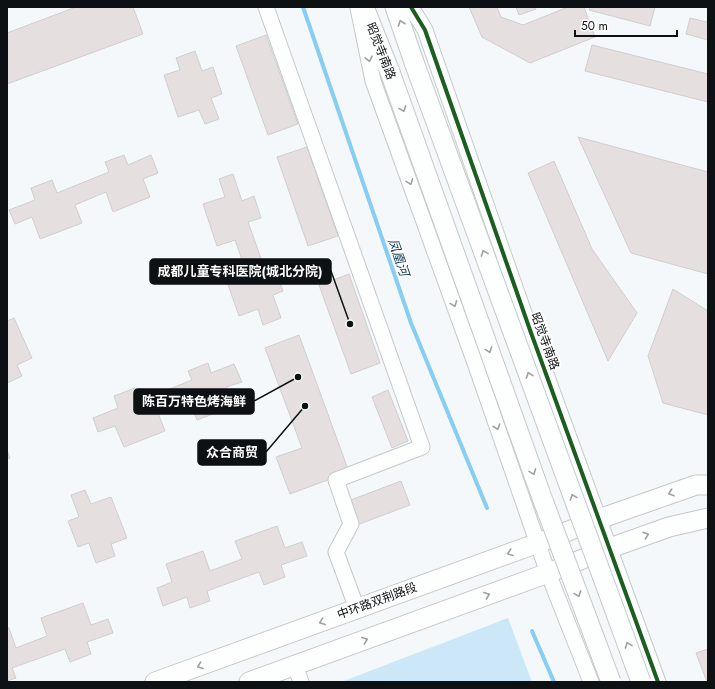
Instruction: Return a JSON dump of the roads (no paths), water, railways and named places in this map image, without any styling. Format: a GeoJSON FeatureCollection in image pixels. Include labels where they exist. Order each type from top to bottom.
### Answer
{"type":"FeatureCollection","features":[{"type":"Feature","properties":{"kind":"main road","name":"昭觉寺南路"},"geometry":{"type":"LineString","coordinates":[[364,7],[390,72],[539,488],[611,682]]}},
{"type":"Feature","properties":{"kind":"main road"},"geometry":{"type":"LineString","coordinates":[[395,7],[641,682]]}},
{"type":"Feature","properties":{"kind":"main road","name":"中环路双荆路段"},"geometry":{"type":"LineString","coordinates":[[155,682],[538,543],[598,519],[696,484],[708,484]]}},
{"type":"Feature","properties":{"kind":"main road"},"geometry":{"type":"LineString","coordinates":[[249,682],[298,674],[610,548],[669,527],[708,518]]}},
{"type":"Feature","properties":{"kind":"street"},"geometry":{"type":"LineString","coordinates":[[266,7],[422,447],[336,480],[351,524],[336,552],[357,609]]}},
{"type":"Feature","properties":{"kind":"street","name":"昭觉寺南路"},"geometry":{"type":"LineString","coordinates":[[358,7],[373,81],[548,573],[591,682]]}},
{"type":"Feature","properties":{"kind":"street","name":"昭觉寺南路"},"geometry":{"type":"LineString","coordinates":[[411,7],[425,30],[527,322],[658,682]]}},
{"type":"Feature","properties":{"kind":"waterway","name":"凤凰河"},"geometry":{"type":"LineString","coordinates":[[303,7],[411,323],[487,508]]}},
{"type":"Feature","properties":{"kind":"waterway","name":"凤凰河"},"geometry":{"type":"LineString","coordinates":[[532,631],[554,682]]}},
{"type":"Feature","properties":{"kind":"place","name":"成都儿童专科医院(城北分院)"},"geometry":{"type":"Point","coordinates":[350,324]}},
{"type":"Feature","properties":{"kind":"place","name":"陈百万特色烤海鲜"},"geometry":{"type":"Point","coordinates":[298,377]}},
{"type":"Feature","properties":{"kind":"place","name":"众合商贸"},"geometry":{"type":"Point","coordinates":[305,406]}}]}
